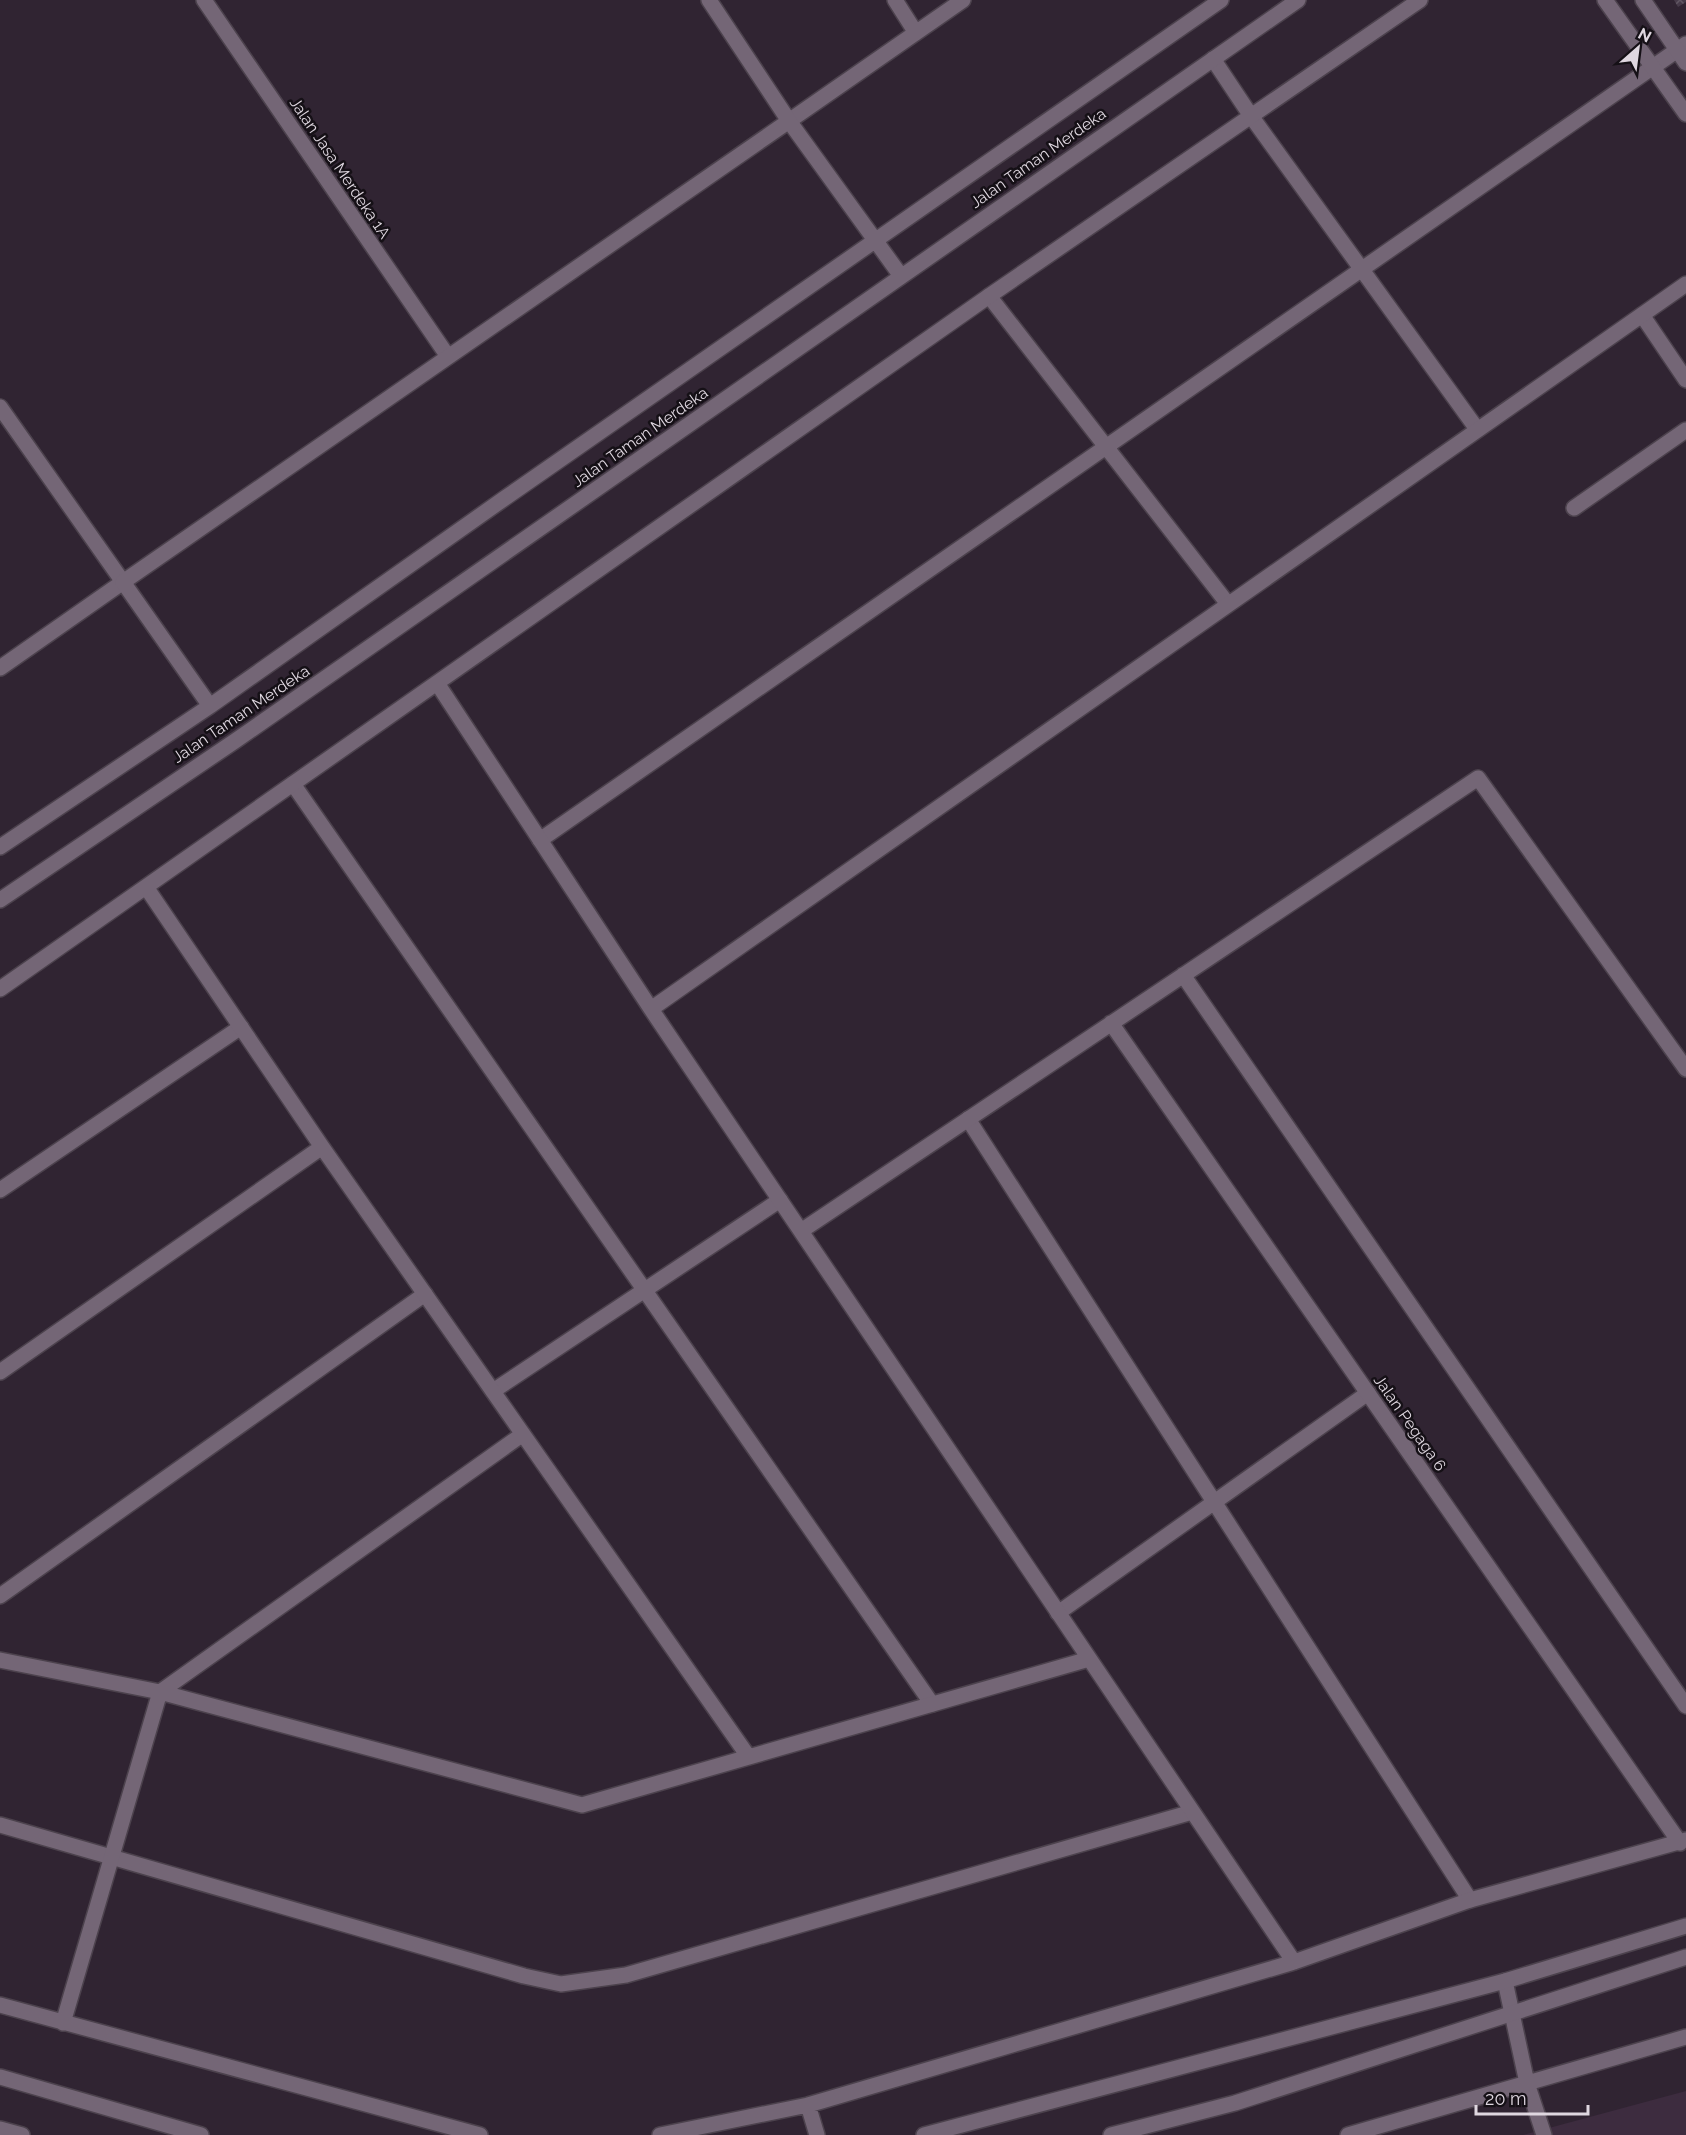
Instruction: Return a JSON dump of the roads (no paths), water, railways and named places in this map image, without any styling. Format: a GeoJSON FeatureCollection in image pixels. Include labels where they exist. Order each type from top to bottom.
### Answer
{"type":"FeatureCollection","features":[{"type":"Feature","properties":{"kind":"street","name":"Jalan Jasa Merdeka 1A"},"geometry":{"type":"LineString","coordinates":[[204,0],[447,356]]}},
{"type":"Feature","properties":{"kind":"street"},"geometry":{"type":"LineString","coordinates":[[709,0],[789,120],[901,276]]}},
{"type":"Feature","properties":{"kind":"street"},"geometry":{"type":"LineString","coordinates":[[895,0],[916,33]]}},
{"type":"Feature","properties":{"kind":"street"},"geometry":{"type":"LineString","coordinates":[[0,668],[963,0]]}},
{"type":"Feature","properties":{"kind":"street","name":"Jalan Taman Merdeka"},"geometry":{"type":"LineString","coordinates":[[0,848],[210,706],[874,240],[1221,0]]}},
{"type":"Feature","properties":{"kind":"street","name":"Jalan Taman Merdeka"},"geometry":{"type":"LineString","coordinates":[[0,900],[235,741],[1298,0]]}},
{"type":"Feature","properties":{"kind":"street"},"geometry":{"type":"LineString","coordinates":[[0,989],[989,296],[1420,0]]}},
{"type":"Feature","properties":{"kind":"street"},"geometry":{"type":"LineString","coordinates":[[1605,0],[1686,114]]}},
{"type":"Feature","properties":{"kind":"street"},"geometry":{"type":"LineString","coordinates":[[540,840],[1653,67],[1683,53],[1642,0]]}},
{"type":"Feature","properties":{"kind":"street"},"geometry":{"type":"LineString","coordinates":[[1213,58],[1251,116],[1477,429]]}},
{"type":"Feature","properties":{"kind":"street"},"geometry":{"type":"LineString","coordinates":[[651,1009],[1477,429],[1686,285]]}},
{"type":"Feature","properties":{"kind":"street"},"geometry":{"type":"LineString","coordinates":[[989,296],[1228,604]]}},
{"type":"Feature","properties":{"kind":"street"},"geometry":{"type":"LineString","coordinates":[[1641,315],[1686,380]]}},
{"type":"Feature","properties":{"kind":"street"},"geometry":{"type":"LineString","coordinates":[[0,407],[210,706]]}},
{"type":"Feature","properties":{"kind":"street"},"geometry":{"type":"LineString","coordinates":[[1574,508],[1686,430]]}},
{"type":"Feature","properties":{"kind":"street"},"geometry":{"type":"LineString","coordinates":[[437,683],[651,1009],[1294,1962]]}},
{"type":"Feature","properties":{"kind":"street"},"geometry":{"type":"LineString","coordinates":[[801,1231],[1478,777],[1686,1069]]}},
{"type":"Feature","properties":{"kind":"street"},"geometry":{"type":"LineString","coordinates":[[293,784],[644,1293],[932,1704]]}},
{"type":"Feature","properties":{"kind":"street"},"geometry":{"type":"LineString","coordinates":[[146,887],[322,1147],[748,1756]]}},
{"type":"Feature","properties":{"kind":"street"},"geometry":{"type":"LineString","coordinates":[[1183,975],[1686,1706]]}},
{"type":"Feature","properties":{"kind":"street","name":"Jalan Pegaga 6"},"geometry":{"type":"LineString","coordinates":[[1111,1023],[1683,1842]]}},
{"type":"Feature","properties":{"kind":"street"},"geometry":{"type":"LineString","coordinates":[[0,1190],[241,1027]]}},
{"type":"Feature","properties":{"kind":"street"},"geometry":{"type":"LineString","coordinates":[[968,1119],[1470,1900]]}},
{"type":"Feature","properties":{"kind":"street"},"geometry":{"type":"LineString","coordinates":[[0,1372],[322,1147]]}},
{"type":"Feature","properties":{"kind":"street"},"geometry":{"type":"LineString","coordinates":[[493,1391],[644,1293],[780,1200]]}},
{"type":"Feature","properties":{"kind":"street"},"geometry":{"type":"LineString","coordinates":[[0,1596],[425,1294]]}},
{"type":"Feature","properties":{"kind":"street"},"geometry":{"type":"LineString","coordinates":[[1058,1613],[1368,1393]]}},
{"type":"Feature","properties":{"kind":"street"},"geometry":{"type":"LineString","coordinates":[[63,2023],[160,1692],[523,1434]]}},
{"type":"Feature","properties":{"kind":"street"},"geometry":{"type":"LineString","coordinates":[[0,1660],[160,1692],[582,1805],[1089,1659]]}},
{"type":"Feature","properties":{"kind":"street"},"geometry":{"type":"LineString","coordinates":[[0,1825],[561,1984],[626,1975],[1192,1812]]}},
{"type":"Feature","properties":{"kind":"street"},"geometry":{"type":"LineString","coordinates":[[660,2135],[808,2105],[1294,1962],[1470,1900],[1683,1842]]}},
{"type":"Feature","properties":{"kind":"street"},"geometry":{"type":"LineString","coordinates":[[924,2135],[1505,1981],[1686,1926]]}},
{"type":"Feature","properties":{"kind":"street"},"geometry":{"type":"LineString","coordinates":[[1110,2135],[1235,2103],[1686,1957]]}},
{"type":"Feature","properties":{"kind":"street"},"geometry":{"type":"LineString","coordinates":[[1505,1981],[1527,2083],[1544,2135]]}},
{"type":"Feature","properties":{"kind":"street"},"geometry":{"type":"LineString","coordinates":[[0,2006],[480,2135]]}},
{"type":"Feature","properties":{"kind":"street"},"geometry":{"type":"LineString","coordinates":[[1348,2135],[1686,2037]]}},
{"type":"Feature","properties":{"kind":"street"},"geometry":{"type":"LineString","coordinates":[[0,2077],[201,2135]]}},
{"type":"Feature","properties":{"kind":"street"},"geometry":{"type":"LineString","coordinates":[[808,2105],[817,2135]]}},
{"type":"Feature","properties":{"kind":"street"},"geometry":{"type":"LineString","coordinates":[[0,2129],[21,2135]]}}]}
